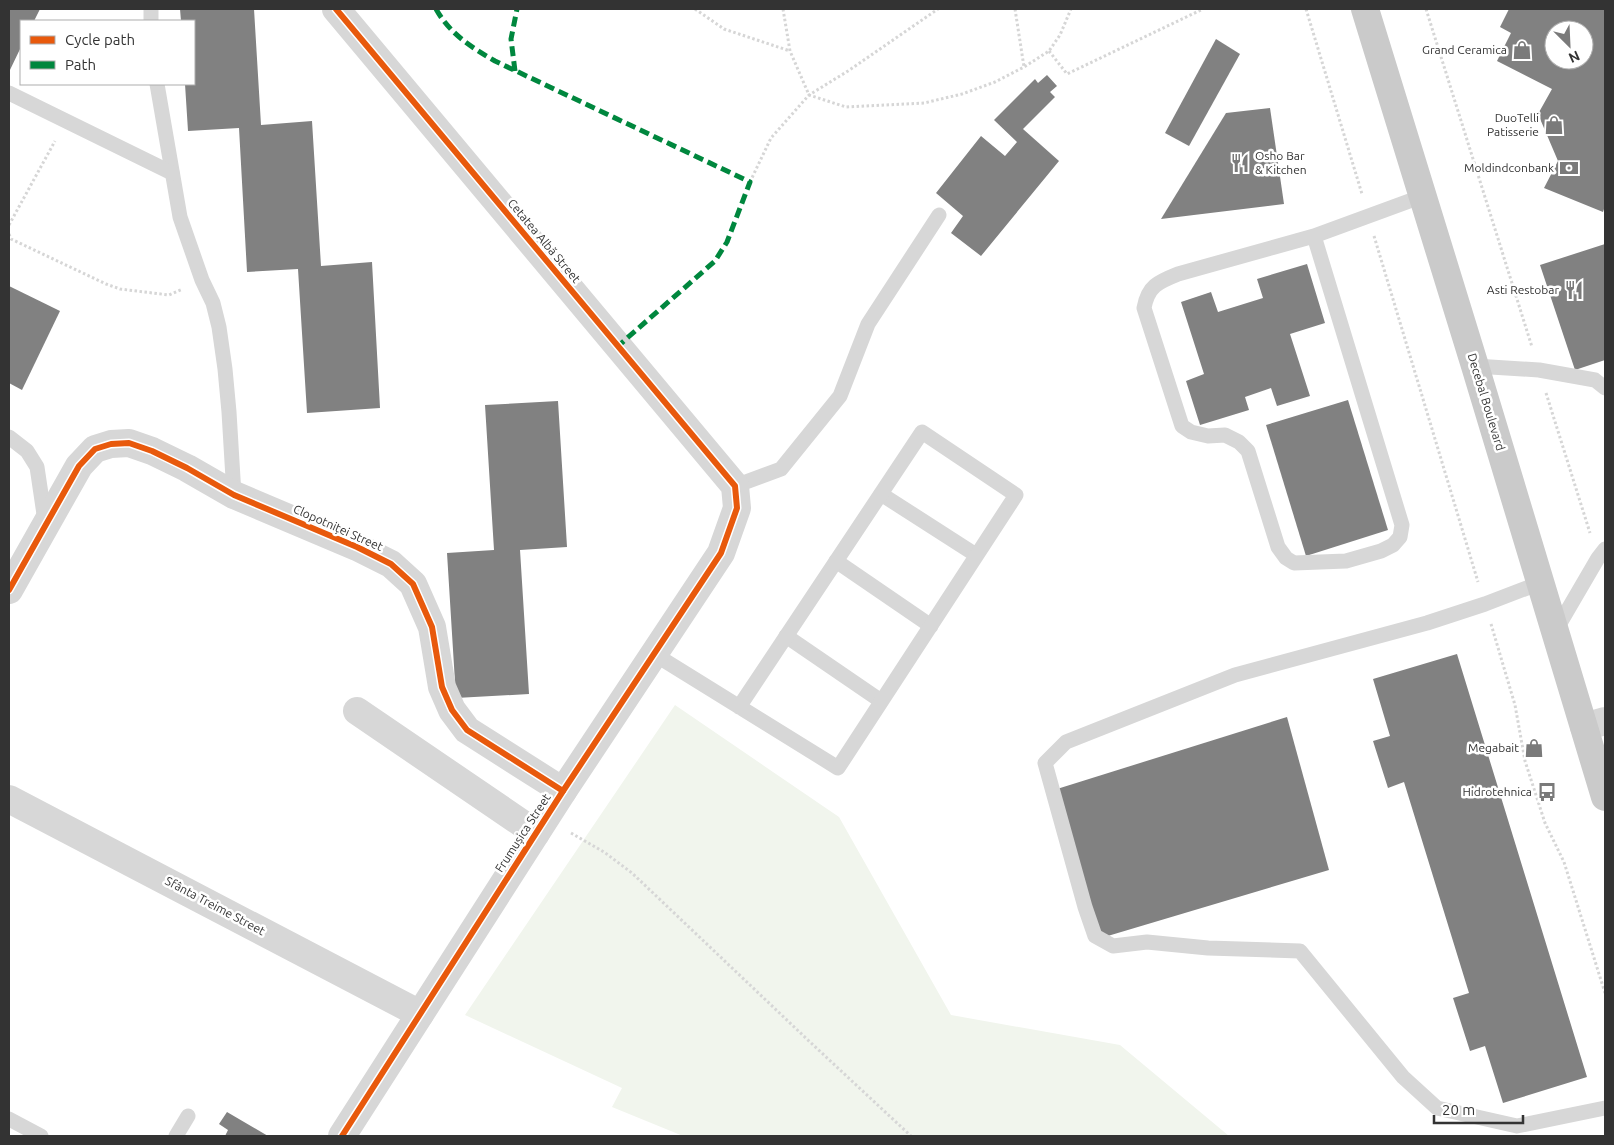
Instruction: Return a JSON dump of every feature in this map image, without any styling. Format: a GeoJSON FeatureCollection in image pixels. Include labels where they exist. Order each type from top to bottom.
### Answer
{"type":"FeatureCollection","features":[{"type":"Feature","properties":{"kind":"main road","name":"Decebal Boulevard"},"geometry":{"type":"LineString","coordinates":[[1365,9],[1540,583],[1556,630],[1595,724],[1605,797]]}},
{"type":"Feature","properties":{"kind":"street","name":"Cetatea Albă Street"},"geometry":{"type":"LineString","coordinates":[[336,9],[735,486]]}},
{"type":"Feature","properties":{"kind":"street","name":"Clopotniței Street"},"geometry":{"type":"LineString","coordinates":[[46,525],[79,466],[95,449],[111,444],[129,443],[152,451],[187,468],[234,495],[357,547],[391,564],[413,584],[432,627],[442,687],[452,710],[466,730],[563,791]]}},
{"type":"Feature","properties":{"kind":"street","name":"Frumușica Street"},"geometry":{"type":"LineString","coordinates":[[342,1136],[563,791],[721,553],[737,508],[735,486]]}},
{"type":"Feature","properties":{"kind":"street"},"geometry":{"type":"LineString","coordinates":[[10,586],[46,525]]}},
{"type":"Feature","properties":{"kind":"street"},"geometry":{"type":"LineString","coordinates":[[357,711],[541,826]]}},
{"type":"Feature","properties":{"kind":"street","name":"Sfânta Treime Street"},"geometry":{"type":"LineString","coordinates":[[9,799],[420,1014]]}},
{"type":"Feature","properties":{"kind":"lane"},"geometry":{"type":"LineString","coordinates":[[157,85],[180,217],[212,304],[222,345],[230,412],[234,495]]}},
{"type":"Feature","properties":{"kind":"lane"},"geometry":{"type":"LineString","coordinates":[[9,93],[172,172]]}},
{"type":"Feature","properties":{"kind":"lane"},"geometry":{"type":"LineString","coordinates":[[1314,236],[1402,525],[1400,538],[1393,545],[1381,551],[1346,561],[1294,563],[1286,558],[1278,547],[1248,451],[1239,442],[1225,435],[1208,436],[1191,432],[1182,426],[1144,308],[1146,297],[1151,289],[1161,280],[1314,236],[1423,196]]}},
{"type":"Feature","properties":{"kind":"lane"},"geometry":{"type":"LineString","coordinates":[[735,486],[781,469],[840,396],[868,324],[939,215]]}},
{"type":"Feature","properties":{"kind":"lane"},"geometry":{"type":"LineString","coordinates":[[1475,366],[1539,370],[1595,380],[1605,388]]}},
{"type":"Feature","properties":{"kind":"lane"},"geometry":{"type":"LineString","coordinates":[[654,654],[739,707],[838,768],[1016,495],[922,432],[739,707]]}},
{"type":"Feature","properties":{"kind":"lane"},"geometry":{"type":"LineString","coordinates":[[9,437],[27,451],[37,467],[46,525]]}},
{"type":"Feature","properties":{"kind":"lane"},"geometry":{"type":"LineString","coordinates":[[881,494],[976,555]]}},
{"type":"Feature","properties":{"kind":"lane"},"geometry":{"type":"LineString","coordinates":[[1556,630],[1602,554]]}},
{"type":"Feature","properties":{"kind":"lane"},"geometry":{"type":"LineString","coordinates":[[836,561],[931,626]]}},
{"type":"Feature","properties":{"kind":"lane"},"geometry":{"type":"LineString","coordinates":[[1540,583],[1427,623],[1235,675],[1066,742],[1045,763],[1085,907],[1095,936],[1113,946],[1147,942],[1208,948],[1300,951],[1403,1077],[1437,1108],[1517,1126],[1605,1108]]}},
{"type":"Feature","properties":{"kind":"lane"},"geometry":{"type":"LineString","coordinates":[[786,636],[881,701]]}},
{"type":"Feature","properties":{"kind":"lane"},"geometry":{"type":"LineString","coordinates":[[176,1136],[188,1116]]}},
{"type":"Feature","properties":{"kind":"lane"},"geometry":{"type":"LineString","coordinates":[[9,1119],[41,1136]]}},
{"type":"Feature","properties":{"kind":"path"},"geometry":{"type":"LineString","coordinates":[[696,9],[724,29],[790,51]]}},
{"type":"Feature","properties":{"kind":"path"},"geometry":{"type":"LineString","coordinates":[[784,9],[790,51],[809,94],[846,108],[924,104],[962,94],[995,82],[1049,51],[1060,35],[1071,9]]}},
{"type":"Feature","properties":{"kind":"path"},"geometry":{"type":"LineString","coordinates":[[750,182],[771,138],[809,94],[848,71],[938,9]]}},
{"type":"Feature","properties":{"kind":"path"},"geometry":{"type":"LineString","coordinates":[[1015,9],[1024,67]]}},
{"type":"Feature","properties":{"kind":"path"},"geometry":{"type":"LineString","coordinates":[[1049,51],[1067,74],[1203,9]]}},
{"type":"Feature","properties":{"kind":"path"},"geometry":{"type":"LineString","coordinates":[[1306,9],[1515,705],[1525,761],[1545,823],[1564,862],[1605,993]]}},
{"type":"Feature","properties":{"kind":"path"},"geometry":{"type":"LineString","coordinates":[[1426,9],[1539,370],[1602,554]]}},
{"type":"Feature","properties":{"kind":"path"},"geometry":{"type":"LineString","coordinates":[[9,225],[66,121]]}},
{"type":"Feature","properties":{"kind":"path"},"geometry":{"type":"LineString","coordinates":[[9,234],[11,239],[120,289],[169,295],[202,280]]}},
{"type":"Feature","properties":{"kind":"path"},"geometry":{"type":"LineString","coordinates":[[541,826],[604,852],[632,873],[911,1136]]}},
{"type":"Feature","properties":{"kind":"shaded area"},"geometry":{"type":"Polygon","coordinates":[[[675,705],[839,817],[951,1015],[1120,1045],[1229,1136],[683,1136],[612,1107],[622,1088],[465,1015],[675,705]]]}},
{"type":"Feature","properties":{"kind":"building"},"geometry":{"type":"Polygon","coordinates":[[[9,9],[40,9],[34,20],[20,20],[20,49],[9,72],[9,9]]]}},
{"type":"Feature","properties":{"kind":"building"},"geometry":{"type":"Polygon","coordinates":[[[180,9],[254,9],[261,125],[312,121],[321,266],[372,262],[380,408],[307,413],[298,269],[247,272],[239,128],[188,131],[185,85],[195,85],[195,20],[181,20],[180,9]]]}},
{"type":"Feature","properties":{"kind":"building"},"geometry":{"type":"Polygon","coordinates":[[[1509,9],[1605,9],[1605,206],[1603,212],[1544,188],[1558,161],[1538,114],[1552,89],[1497,61],[1511,33],[1500,27],[1509,9]]]}},
{"type":"Feature","properties":{"kind":"building"},"geometry":{"type":"Polygon","coordinates":[[[1216,39],[1240,54],[1189,146],[1165,133],[1216,39]]]}},
{"type":"Feature","properties":{"kind":"building"},"geometry":{"type":"Polygon","coordinates":[[[1047,75],[1057,86],[1050,92],[1055,97],[1023,129],[1059,161],[981,256],[951,233],[963,216],[936,193],[981,136],[1005,156],[1017,142],[994,120],[1035,79],[1038,83],[1047,75]]]}},
{"type":"Feature","properties":{"kind":"building"},"geometry":{"type":"Polygon","coordinates":[[[1270,108],[1284,204],[1161,219],[1226,113],[1270,108]]]}},
{"type":"Feature","properties":{"kind":"building"},"geometry":{"type":"Polygon","coordinates":[[[1605,244],[1605,360],[1575,370],[1540,265],[1605,244]]]}},
{"type":"Feature","properties":{"kind":"building"},"geometry":{"type":"Polygon","coordinates":[[[1307,264],[1325,323],[1290,334],[1310,396],[1277,406],[1271,388],[1245,397],[1249,410],[1200,425],[1186,381],[1204,374],[1181,302],[1211,292],[1218,312],[1263,298],[1257,279],[1307,264]]]}},
{"type":"Feature","properties":{"kind":"building"},"geometry":{"type":"Polygon","coordinates":[[[9,286],[60,311],[22,390],[9,383],[9,286]]]}},
{"type":"Feature","properties":{"kind":"building"},"geometry":{"type":"Polygon","coordinates":[[[1348,400],[1388,530],[1306,556],[1266,425],[1348,400]]]}},
{"type":"Feature","properties":{"kind":"building"},"geometry":{"type":"Polygon","coordinates":[[[558,401],[567,547],[520,550],[529,694],[456,698],[447,553],[494,550],[485,405],[558,401]]]}},
{"type":"Feature","properties":{"kind":"building"},"geometry":{"type":"Polygon","coordinates":[[[1457,654],[1587,1077],[1503,1103],[1485,1046],[1470,1051],[1453,998],[1469,993],[1404,782],[1388,788],[1373,741],[1390,736],[1373,679],[1457,654]]]}},
{"type":"Feature","properties":{"kind":"building"},"geometry":{"type":"Polygon","coordinates":[[[1287,717],[1329,870],[1101,938],[1057,789],[1287,717]]]}},
{"type":"Feature","properties":{"kind":"building"},"geometry":{"type":"Polygon","coordinates":[[[227,1112],[268,1136],[225,1136],[228,1130],[219,1124],[227,1112]]]}},
{"type":"Feature","properties":{"kind":"marked path"},"geometry":{"type":"LineString","coordinates":[[436,9],[454,33],[495,61],[750,182],[727,242],[715,261],[617,347]]}},
{"type":"Feature","properties":{"kind":"marked path"},"geometry":{"type":"LineString","coordinates":[[515,71],[511,39],[517,9]]}},
{"type":"Feature","properties":{"kind":"cycle path"},"geometry":{"type":"LineString","coordinates":[[336,9],[735,486],[737,508],[721,553],[563,791],[342,1136]]}},
{"type":"Feature","properties":{"kind":"cycle path"},"geometry":{"type":"LineString","coordinates":[[9,590],[79,466],[95,449],[111,444],[129,443],[152,451],[187,468],[234,495],[357,547],[391,564],[413,584],[432,627],[442,687],[452,710],[467,730],[563,791]]}},
{"type":"Feature","properties":{"kind":"place","name":"Grand Ceramica"},"geometry":{"type":"Point","coordinates":[1522,50]}},
{"type":"Feature","properties":{"kind":"place","name":"DuoTelli Patisserie"},"geometry":{"type":"Point","coordinates":[1554,125]}},
{"type":"Feature","properties":{"kind":"place","name":"Osho Bar & Kitchen"},"geometry":{"type":"Point","coordinates":[1240,163]}},
{"type":"Feature","properties":{"kind":"place","name":"Moldindconbank"},"geometry":{"type":"Point","coordinates":[1569,168]}},
{"type":"Feature","properties":{"kind":"place","name":"Asti Restobar"},"geometry":{"type":"Point","coordinates":[1574,290]}},
{"type":"Feature","properties":{"kind":"place","name":"Megabait"},"geometry":{"type":"Point","coordinates":[1534,748]}},
{"type":"Feature","properties":{"kind":"place","name":"Hidrotehnica"},"geometry":{"type":"Point","coordinates":[1547,792]}}]}
